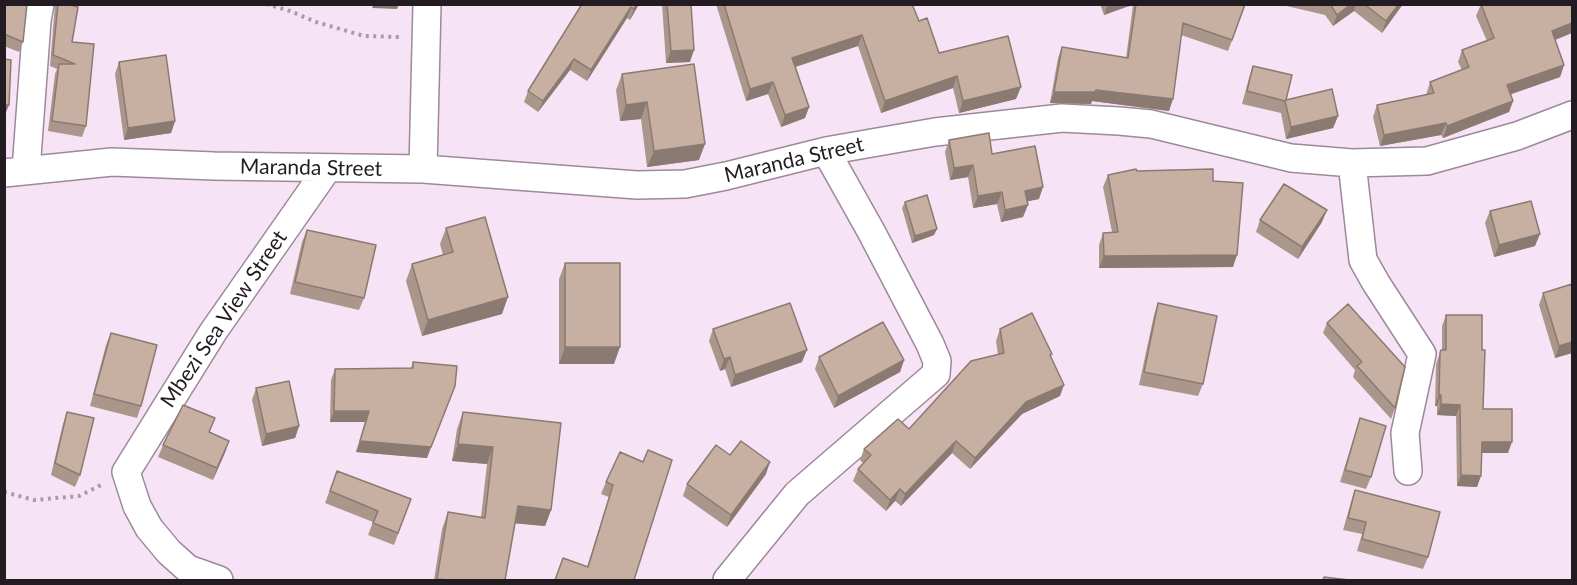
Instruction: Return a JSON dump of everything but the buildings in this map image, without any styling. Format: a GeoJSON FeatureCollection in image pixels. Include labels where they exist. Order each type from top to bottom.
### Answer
{"type":"FeatureCollection","features":[{"type":"Feature","properties":{"kind":"street"},"geometry":{"type":"LineString","coordinates":[[15,172],[40,4]]}},
{"type":"Feature","properties":{"kind":"street"},"geometry":{"type":"LineString","coordinates":[[423,169],[427,4]]}},
{"type":"Feature","properties":{"kind":"street","name":"Maranda Street"},"geometry":{"type":"LineString","coordinates":[[15,172],[112,162],[327,169],[423,169],[637,185],[685,184],[826,151],[935,132],[1062,118],[1151,124],[1291,158],[1352,163],[1427,161],[1517,136],[1572,115]]}},
{"type":"Feature","properties":{"kind":"street"},"geometry":{"type":"LineString","coordinates":[[727,580],[797,494],[936,374],[937,361],[930,344],[872,232],[826,151]]}},
{"type":"Feature","properties":{"kind":"street"},"geometry":{"type":"LineString","coordinates":[[1352,163],[1363,260],[1422,354],[1405,433],[1408,471]]}},
{"type":"Feature","properties":{"kind":"street","name":"Mbezi Sea View Street"},"geometry":{"type":"LineString","coordinates":[[126,472],[213,332],[327,169]]}},
{"type":"Feature","properties":{"kind":"street"},"geometry":{"type":"LineString","coordinates":[[126,472],[137,506],[168,552],[188,569],[219,580]]}},
{"type":"Feature","properties":{"kind":"path"},"geometry":{"type":"LineString","coordinates":[[266,4],[291,10],[316,22],[364,36],[426,37]]}},
{"type":"Feature","properties":{"kind":"path"},"geometry":{"type":"LineString","coordinates":[[4,492],[34,500],[79,496],[126,472]]}}]}
